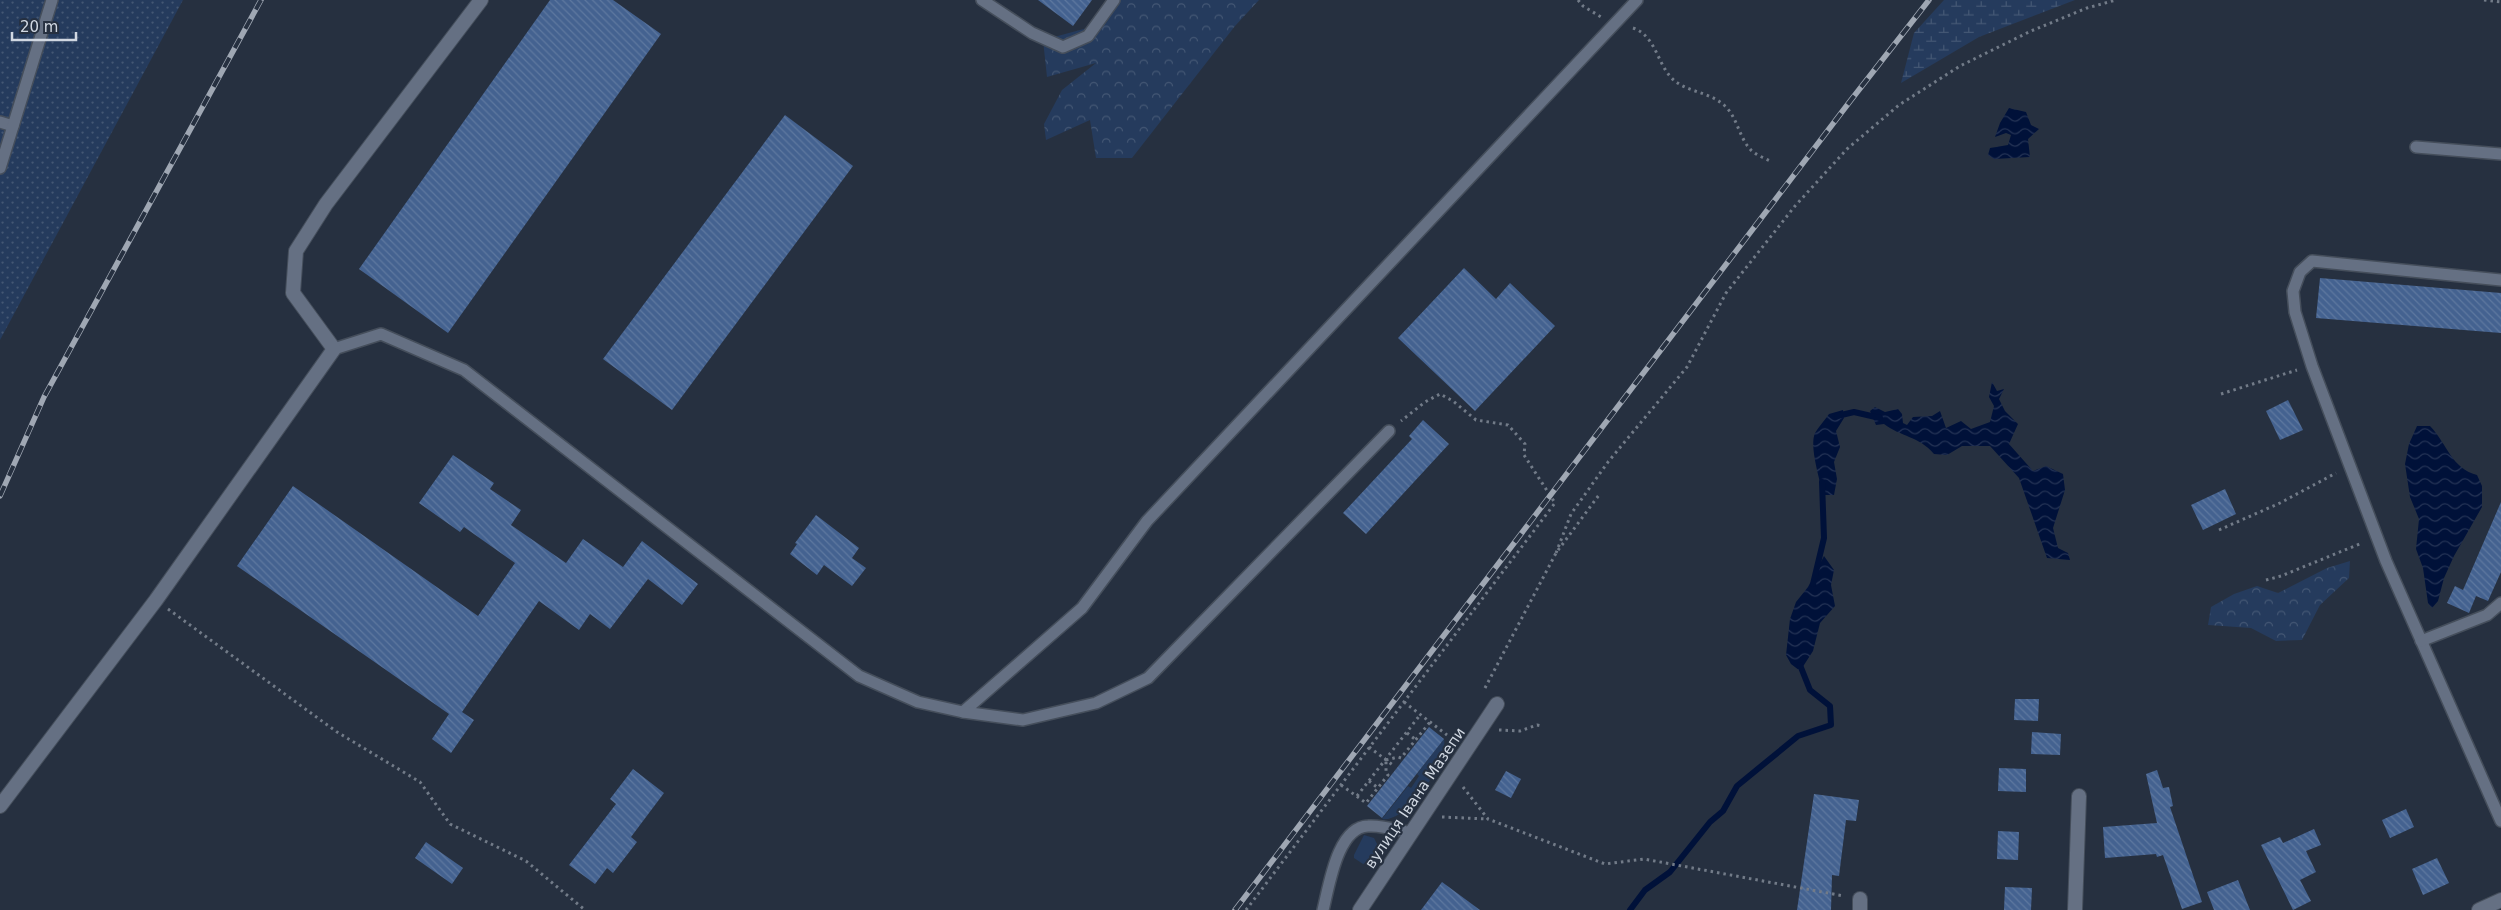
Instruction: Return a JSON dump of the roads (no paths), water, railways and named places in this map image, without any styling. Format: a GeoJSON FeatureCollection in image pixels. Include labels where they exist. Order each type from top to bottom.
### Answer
{"type":"FeatureCollection","features":[{"type":"Feature","properties":{"kind":"street"},"geometry":{"type":"LineString","coordinates":[[0,806],[156,600],[334,349],[293,293],[296,251],[326,204],[481,0]]}},
{"type":"Feature","properties":{"kind":"street","name":"вулиця Івана Мазепи"},"geometry":{"type":"LineString","coordinates":[[1360,910],[1410,832],[1485,725],[1497,704]]}},
{"type":"Feature","properties":{"kind":"street"},"geometry":{"type":"LineString","coordinates":[[2075,910],[2079,796]]}},
{"type":"Feature","properties":{"kind":"street"},"geometry":{"type":"LineString","coordinates":[[2479,910],[2501,900]]}},
{"type":"Feature","properties":{"kind":"lane"},"geometry":{"type":"LineString","coordinates":[[0,168],[52,0]]}},
{"type":"Feature","properties":{"kind":"lane"},"geometry":{"type":"LineString","coordinates":[[982,0],[1032,33],[1063,47],[1088,36],[1114,0]]}},
{"type":"Feature","properties":{"kind":"lane"},"geometry":{"type":"LineString","coordinates":[[963,712],[1082,608],[1147,521],[1637,0]]}},
{"type":"Feature","properties":{"kind":"lane"},"geometry":{"type":"LineString","coordinates":[[0,122],[13,126]]}},
{"type":"Feature","properties":{"kind":"lane"},"geometry":{"type":"LineString","coordinates":[[2416,147],[2501,154]]}},
{"type":"Feature","properties":{"kind":"lane"},"geometry":{"type":"LineString","coordinates":[[2501,280],[2312,261],[2300,272],[2293,291],[2295,312],[2312,366],[2377,537],[2421,642],[2501,821]]}},
{"type":"Feature","properties":{"kind":"lane"},"geometry":{"type":"LineString","coordinates":[[334,349],[381,334],[464,370],[859,676],[918,702],[963,712],[1023,720],[1096,703],[1148,678],[1388,431]]}},
{"type":"Feature","properties":{"kind":"lane"},"geometry":{"type":"LineString","coordinates":[[2421,642],[2487,616],[2501,603]]}},
{"type":"Feature","properties":{"kind":"lane"},"geometry":{"type":"LineString","coordinates":[[1323,910],[1336,857],[1344,842],[1355,831],[1367,826],[1410,832]]}},
{"type":"Feature","properties":{"kind":"water"},"geometry":{"type":"Polygon","coordinates":[[[2009,108],[2026,112],[2031,125],[2039,129],[2028,139],[2030,157],[1994,159],[1988,155],[1990,148],[2008,145],[2011,135],[2006,133],[1995,137],[2000,123],[2009,108]]]}},
{"type":"Feature","properties":{"kind":"water"},"geometry":{"type":"Polygon","coordinates":[[[1992,382],[1997,391],[2004,389],[1999,399],[2005,411],[2018,424],[2009,444],[2033,471],[2046,466],[2063,474],[2065,490],[2053,528],[2058,548],[2068,553],[2070,560],[2047,558],[2019,478],[1990,446],[1962,446],[1947,455],[1934,454],[1916,440],[1884,424],[1876,425],[1870,411],[1875,407],[1885,412],[1898,409],[1902,414],[1903,423],[1907,425],[1913,417],[1932,416],[1940,411],[1946,428],[1961,421],[1971,429],[1990,422],[1994,406],[1989,397],[1992,382]]]}},
{"type":"Feature","properties":{"kind":"water"},"geometry":{"type":"Polygon","coordinates":[[[1843,410],[1844,418],[1836,431],[1840,447],[1834,462],[1837,479],[1834,495],[1823,495],[1814,454],[1813,439],[1815,433],[1829,414],[1843,410]]]}},
{"type":"Feature","properties":{"kind":"water"},"geometry":{"type":"Polygon","coordinates":[[[2417,426],[2430,426],[2455,461],[2468,472],[2477,475],[2482,486],[2482,507],[2454,556],[2444,578],[2438,601],[2432,608],[2428,603],[2423,568],[2416,549],[2419,519],[2410,497],[2405,464],[2409,444],[2417,426]]]}},
{"type":"Feature","properties":{"kind":"water"},"geometry":{"type":"Polygon","coordinates":[[[1824,556],[1834,570],[1831,585],[1835,606],[1820,623],[1813,651],[1804,665],[1804,674],[1791,664],[1786,655],[1790,619],[1796,602],[1808,587],[1824,556]]]}},
{"type":"Feature","properties":{"kind":"waterway"},"geometry":{"type":"LineString","coordinates":[[1837,416],[1854,412],[1880,418]]}},
{"type":"Feature","properties":{"kind":"waterway"},"geometry":{"type":"LineString","coordinates":[[1813,584],[1824,538],[1822,482]]}},
{"type":"Feature","properties":{"kind":"waterway"},"geometry":{"type":"LineString","coordinates":[[1630,910],[1645,890],[1670,872],[1710,822],[1723,811],[1737,786],[1798,736],[1831,725],[1830,706],[1810,690],[1800,665]]}},
{"type":"Feature","properties":{"kind":"railway"},"geometry":{"type":"LineString","coordinates":[[0,496],[44,397],[261,0]]}},
{"type":"Feature","properties":{"kind":"railway"},"geometry":{"type":"LineString","coordinates":[[1235,910],[1929,0]]}}]}
